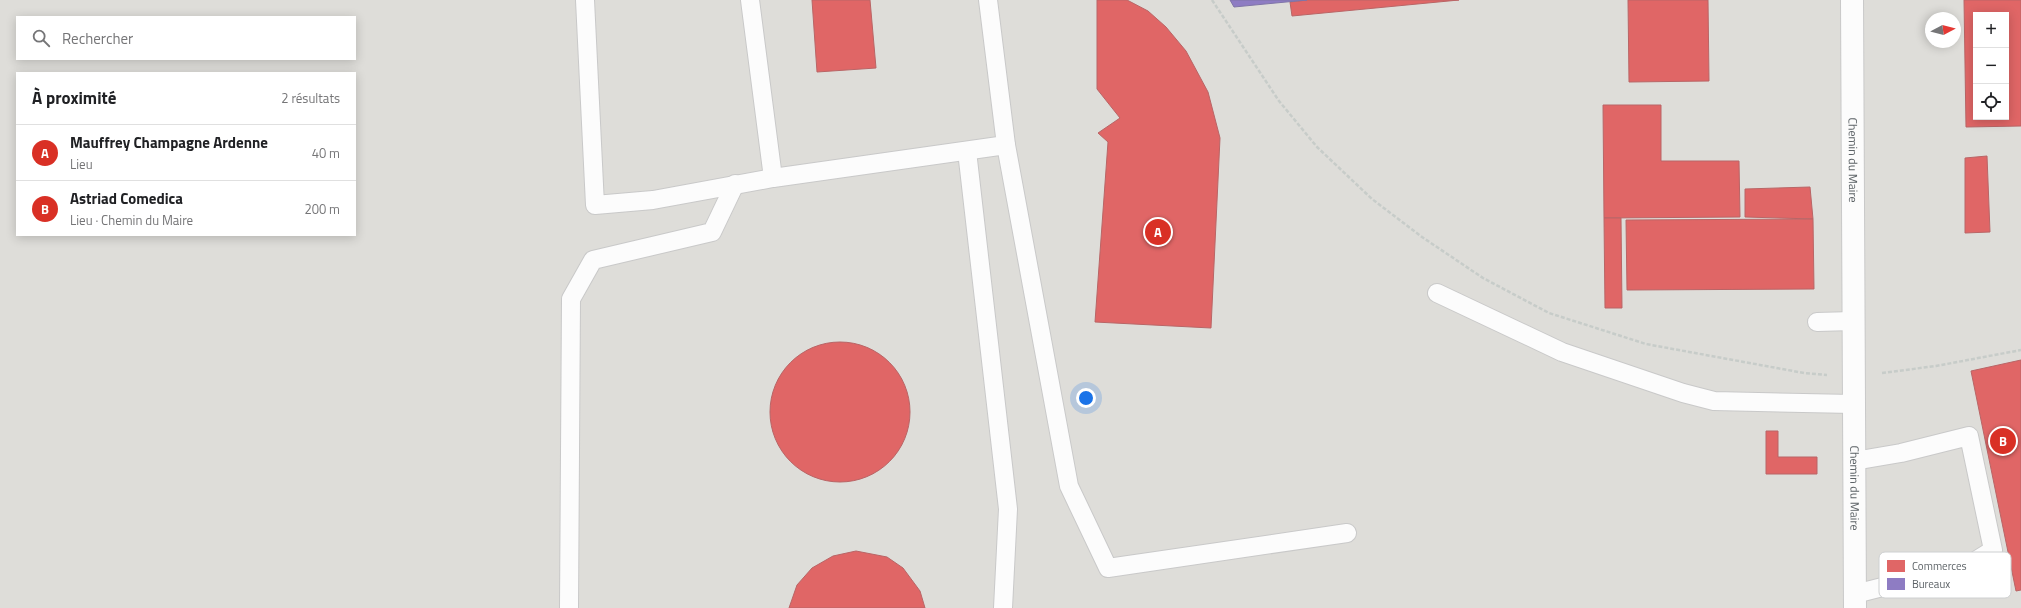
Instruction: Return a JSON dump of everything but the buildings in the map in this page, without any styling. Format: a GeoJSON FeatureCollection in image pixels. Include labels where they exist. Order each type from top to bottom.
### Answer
{"type":"FeatureCollection","features":[{"type":"Feature","properties":{"kind":"street","name":"Chemin du Maire"},"geometry":{"type":"LineString","coordinates":[[1852,0],[1855,601]]}},
{"type":"Feature","properties":{"kind":"lane"},"geometry":{"type":"LineString","coordinates":[[585,0],[596,206],[653,200],[773,178],[1006,146]]}},
{"type":"Feature","properties":{"kind":"lane"},"geometry":{"type":"LineString","coordinates":[[750,0],[773,178]]}},
{"type":"Feature","properties":{"kind":"lane"},"geometry":{"type":"LineString","coordinates":[[988,0],[1006,146],[1069,486],[1108,568],[1348,533]]}},
{"type":"Feature","properties":{"kind":"lane"},"geometry":{"type":"LineString","coordinates":[[966,151],[1008,509],[1003,608]]}},
{"type":"Feature","properties":{"kind":"lane"},"geometry":{"type":"LineString","coordinates":[[569,608],[571,299],[593,260],[712,232],[735,184]]}},
{"type":"Feature","properties":{"kind":"lane"},"geometry":{"type":"LineString","coordinates":[[1437,293],[1562,352],[1683,393],[1714,401],[1853,404]]}},
{"type":"Feature","properties":{"kind":"lane"},"geometry":{"type":"LineString","coordinates":[[1817,322],[1853,321]]}},
{"type":"Feature","properties":{"kind":"lane"},"geometry":{"type":"LineString","coordinates":[[1854,461],[1901,453],[1969,436],[1993,550],[1990,552]]}},
{"type":"Feature","properties":{"kind":"lane"},"geometry":{"type":"LineString","coordinates":[[1855,601],[1879,593]]}},
{"type":"Feature","properties":{"kind":"path"},"geometry":{"type":"LineString","coordinates":[[1212,0],[1279,101],[1317,147],[1372,199],[1422,237],[1483,278],[1549,313],[1646,344],[1804,373],[1853,377],[1936,366],[2021,350]]}},
{"type":"Feature","properties":{"kind":"shaded area"},"geometry":{"type":"Polygon","coordinates":[[[0,0],[2021,0],[2021,608],[0,608],[0,0]]]}},
{"type":"Feature","properties":{"kind":"place","name":"Mauffrey Champagne Ardenne"},"geometry":{"type":"Point","coordinates":[1158,232]}},
{"type":"Feature","properties":{"kind":"place","name":"Astriad Comedica"},"geometry":{"type":"Point","coordinates":[2003,441]}}]}
